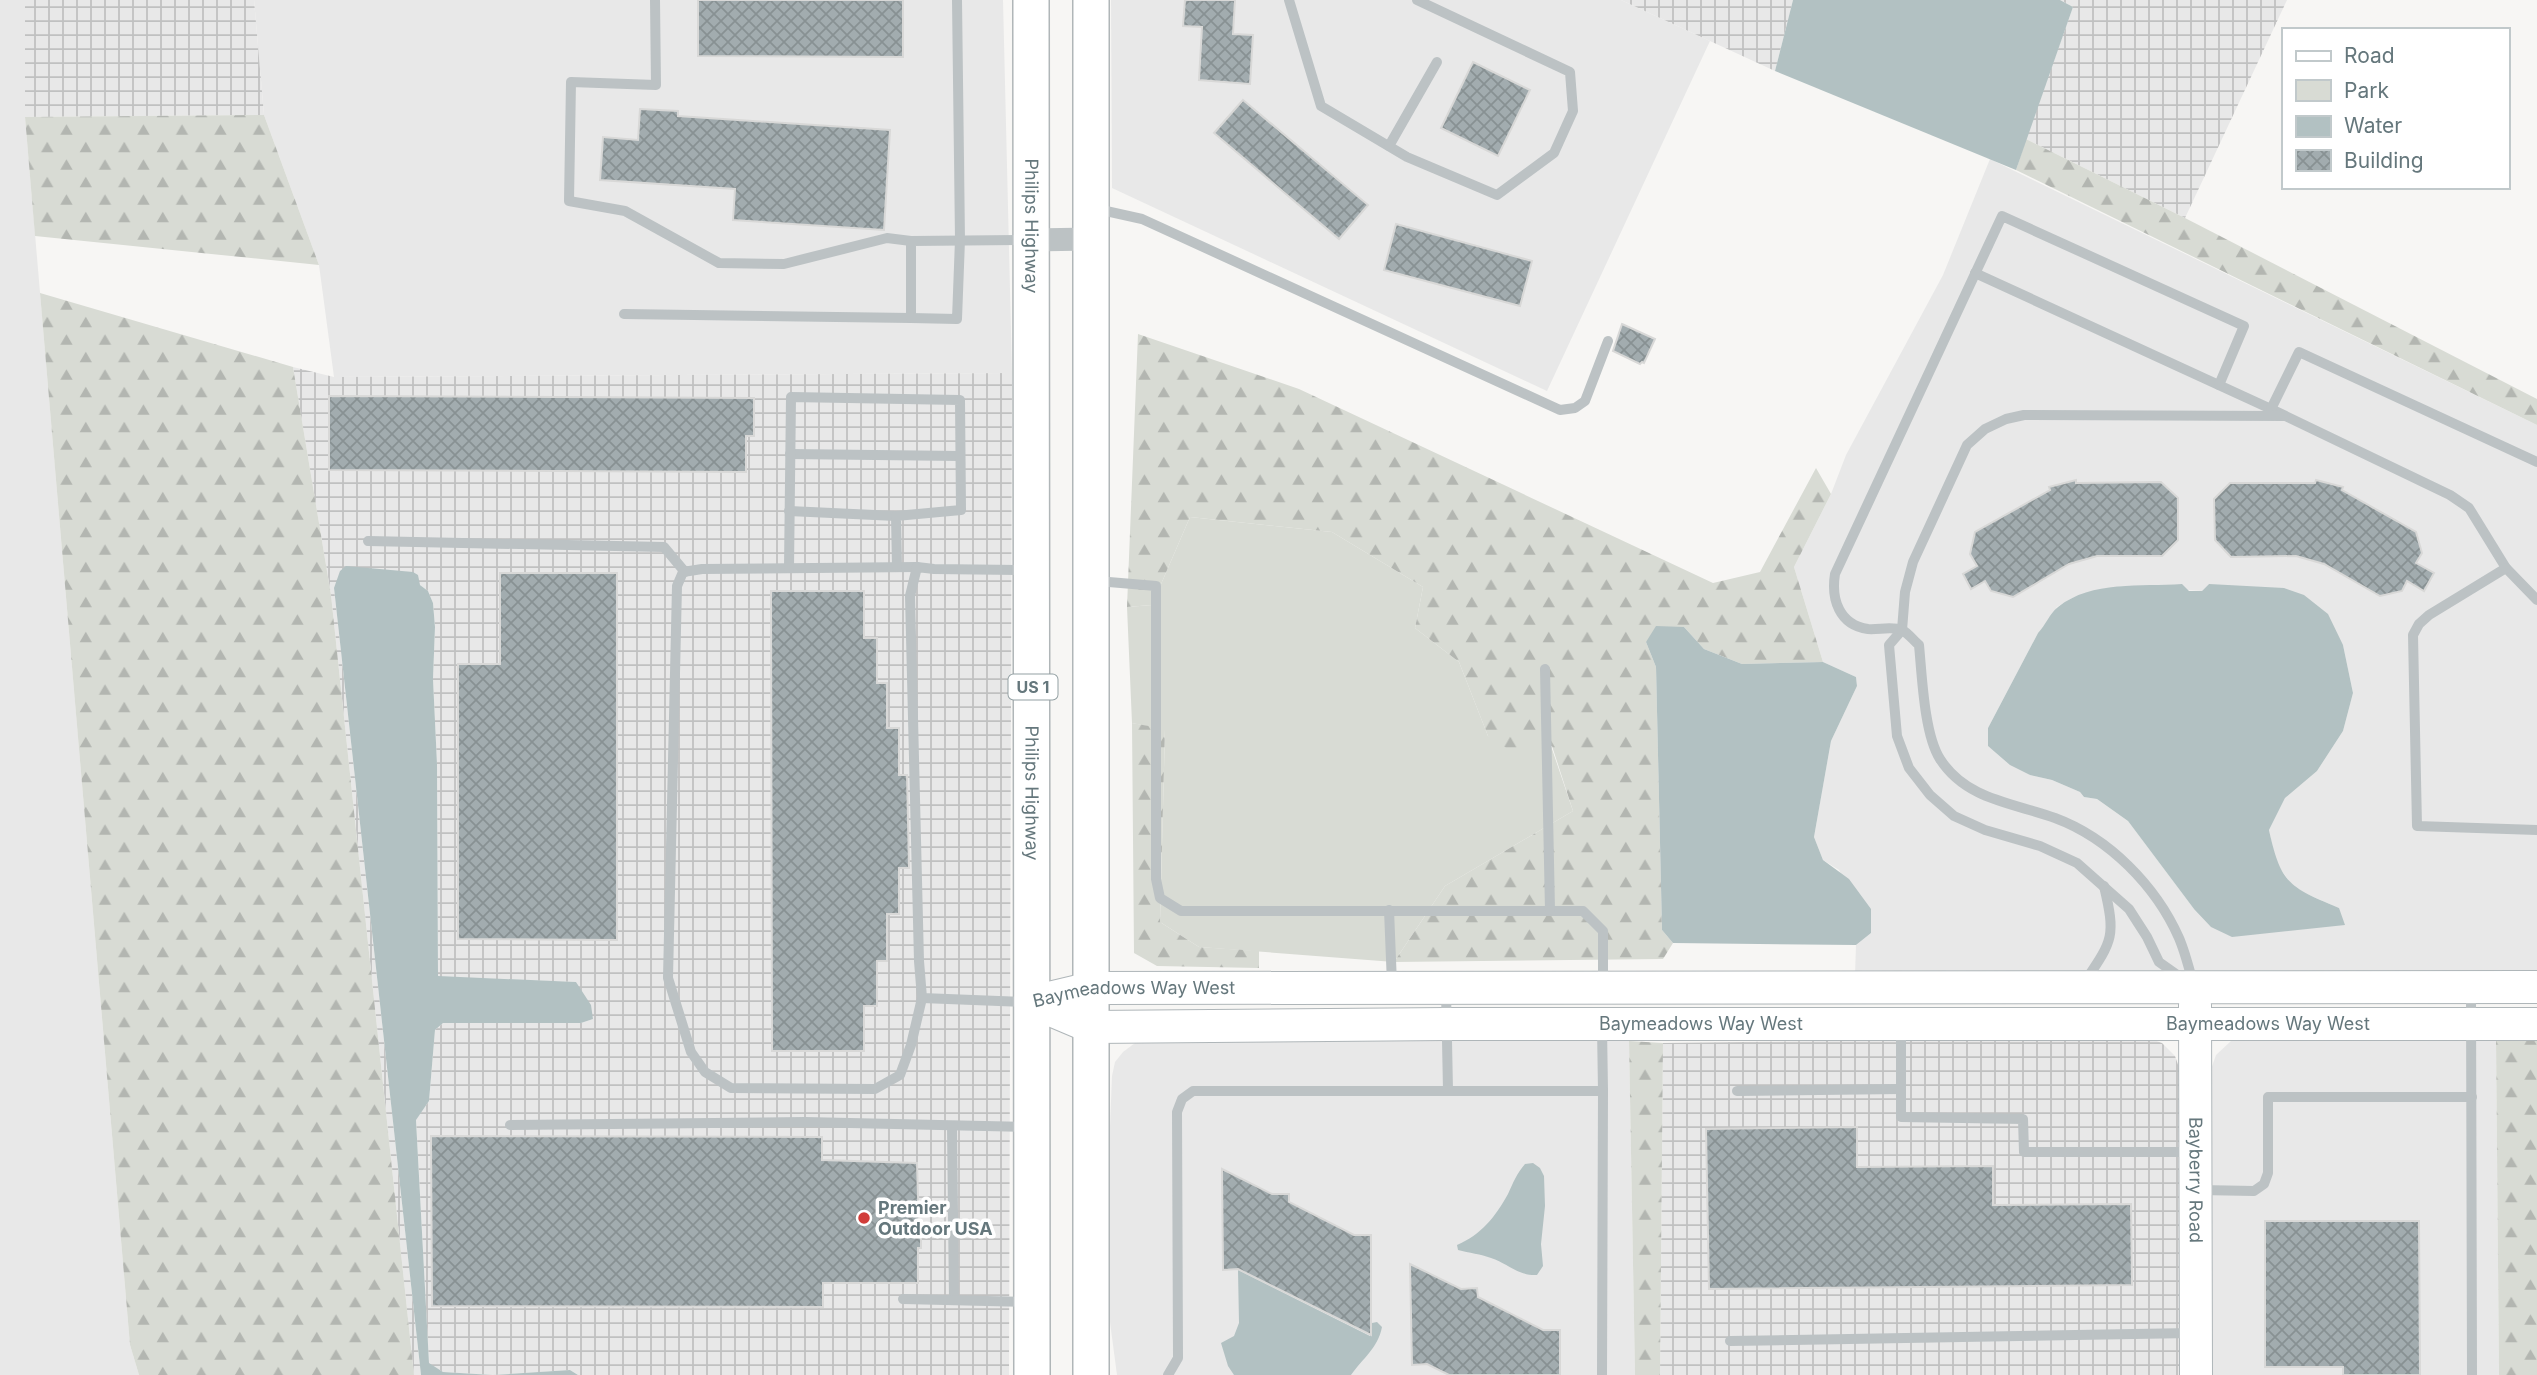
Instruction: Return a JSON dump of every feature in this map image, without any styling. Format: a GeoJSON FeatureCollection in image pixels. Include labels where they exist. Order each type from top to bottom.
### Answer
{"type":"FeatureCollection","features":[{"type":"Feature","properties":{"kind":"main road","name":"Philips Highway"},"geometry":{"type":"LineString","coordinates":[[1031,0],[1032,1375]]}},
{"type":"Feature","properties":{"kind":"main road"},"geometry":{"type":"LineString","coordinates":[[1091,0],[1091,1375]]}},
{"type":"Feature","properties":{"kind":"street"},"geometry":{"type":"LineString","coordinates":[[1031,240],[1091,223]]}},
{"type":"Feature","properties":{"kind":"street","name":"Bayberry Road"},"geometry":{"type":"LineString","coordinates":[[2194,986],[2196,1375]]}},
{"type":"Feature","properties":{"kind":"street","name":"Baymeadows Way West"},"geometry":{"type":"LineString","coordinates":[[1032,1002],[1091,988],[2537,987]]}},
{"type":"Feature","properties":{"kind":"street","name":"Baymeadows Way West"},"geometry":{"type":"LineString","coordinates":[[1032,1002],[1091,1027],[1447,1024],[2537,1024]]}},
{"type":"Feature","properties":{"kind":"lane"},"geometry":{"type":"LineString","coordinates":[[655,0],[656,85],[571,82],[569,201],[625,211],[719,263],[784,264],[887,238],[911,241],[1031,240]]}},
{"type":"Feature","properties":{"kind":"lane"},"geometry":{"type":"LineString","coordinates":[[624,314],[957,319],[960,240],[957,0]]}},
{"type":"Feature","properties":{"kind":"lane"},"geometry":{"type":"LineString","coordinates":[[1289,0],[1321,106],[1407,157],[1497,195],[1554,153],[1573,111],[1570,72],[1417,0]]}},
{"type":"Feature","properties":{"kind":"lane"},"geometry":{"type":"LineString","coordinates":[[1389,146],[1437,62]]}},
{"type":"Feature","properties":{"kind":"lane"},"geometry":{"type":"LineString","coordinates":[[2194,986],[2179,939],[2165,912],[2142,881],[2120,858],[2090,836],[2059,820],[1979,794],[1956,779],[1938,757],[1928,720],[1919,645],[1902,630],[1865,628],[1846,619],[1835,605],[1832,589],[1835,574],[2002,216],[2244,326],[2219,385]]}},
{"type":"Feature","properties":{"kind":"lane"},"geometry":{"type":"LineString","coordinates":[[1091,223],[1142,219],[1560,410],[1575,408],[1585,401],[1608,341]]}},
{"type":"Feature","properties":{"kind":"lane"},"geometry":{"type":"LineString","coordinates":[[911,241],[911,318]]}},
{"type":"Feature","properties":{"kind":"lane"},"geometry":{"type":"LineString","coordinates":[[1975,273],[2271,409],[2450,495],[2469,508],[2506,568],[2537,600]]}},
{"type":"Feature","properties":{"kind":"lane"},"geometry":{"type":"LineString","coordinates":[[2271,409],[2299,352],[2537,462]]}},
{"type":"Feature","properties":{"kind":"lane"},"geometry":{"type":"LineString","coordinates":[[789,511],[896,516],[961,510],[960,400],[791,397],[789,511],[789,568]]}},
{"type":"Feature","properties":{"kind":"lane"},"geometry":{"type":"LineString","coordinates":[[2194,986],[2159,962],[2129,909],[2077,863],[2040,846],[1985,830],[1954,816],[1930,795],[1909,768],[1897,736],[1889,645],[1902,630],[1905,592],[1913,562],[1967,444],[1985,429],[2006,419],[2024,415],[2285,416]]}},
{"type":"Feature","properties":{"kind":"lane"},"geometry":{"type":"LineString","coordinates":[[790,454],[960,456]]}},
{"type":"Feature","properties":{"kind":"lane"},"geometry":{"type":"LineString","coordinates":[[896,516],[897,567]]}},
{"type":"Feature","properties":{"kind":"lane"},"geometry":{"type":"LineString","coordinates":[[368,541],[664,547],[685,572]]}},
{"type":"Feature","properties":{"kind":"lane"},"geometry":{"type":"LineString","coordinates":[[685,572],[677,586],[668,978],[691,1052],[705,1072],[731,1088],[875,1089],[900,1074],[911,1045],[922,998],[910,596],[917,566]]}},
{"type":"Feature","properties":{"kind":"lane"},"geometry":{"type":"LineString","coordinates":[[685,572],[702,569],[917,566],[934,569],[1033,570]]}},
{"type":"Feature","properties":{"kind":"lane"},"geometry":{"type":"LineString","coordinates":[[2506,568],[2429,615],[2419,624],[2413,635],[2417,826],[2537,830]]}},
{"type":"Feature","properties":{"kind":"lane"},"geometry":{"type":"LineString","coordinates":[[1091,580],[1156,586],[1156,879],[1160,898],[1181,911],[1583,911],[1603,932],[1603,987]]}},
{"type":"Feature","properties":{"kind":"lane"},"geometry":{"type":"LineString","coordinates":[[1545,669],[1550,910]]}},
{"type":"Feature","properties":{"kind":"lane"},"geometry":{"type":"LineString","coordinates":[[2081,987],[2105,952],[2112,933],[2104,886]]}},
{"type":"Feature","properties":{"kind":"lane"},"geometry":{"type":"LineString","coordinates":[[1389,910],[1392,988]]}},
{"type":"Feature","properties":{"kind":"lane"},"geometry":{"type":"LineString","coordinates":[[2471,987],[2472,1375]]}},
{"type":"Feature","properties":{"kind":"lane"},"geometry":{"type":"LineString","coordinates":[[1447,988],[1448,1090]]}},
{"type":"Feature","properties":{"kind":"lane"},"geometry":{"type":"LineString","coordinates":[[922,998],[1032,1002]]}},
{"type":"Feature","properties":{"kind":"lane"},"geometry":{"type":"LineString","coordinates":[[1901,1024],[1901,1118],[2023,1119],[2024,1152],[2196,1152]]}},
{"type":"Feature","properties":{"kind":"lane"},"geometry":{"type":"LineString","coordinates":[[1602,1025],[1602,1375]]}},
{"type":"Feature","properties":{"kind":"lane"},"geometry":{"type":"LineString","coordinates":[[1737,1091],[1901,1089]]}},
{"type":"Feature","properties":{"kind":"lane"},"geometry":{"type":"LineString","coordinates":[[1168,1375],[1178,1358],[1177,1112],[1182,1099],[1193,1091],[1603,1091]]}},
{"type":"Feature","properties":{"kind":"lane"},"geometry":{"type":"LineString","coordinates":[[2197,1190],[2253,1191],[2264,1184],[2269,1173],[2267,1097],[2472,1097]]}},
{"type":"Feature","properties":{"kind":"lane"},"geometry":{"type":"LineString","coordinates":[[510,1125],[805,1122],[1032,1127]]}},
{"type":"Feature","properties":{"kind":"lane"},"geometry":{"type":"LineString","coordinates":[[952,1126],[954,1300]]}},
{"type":"Feature","properties":{"kind":"lane"},"geometry":{"type":"LineString","coordinates":[[903,1299],[1032,1302]]}},
{"type":"Feature","properties":{"kind":"lane"},"geometry":{"type":"LineString","coordinates":[[1730,1341],[2195,1333]]}},
{"type":"Feature","properties":{"kind":"shaded area"},"geometry":{"type":"Polygon","coordinates":[[[0,0],[25,0],[25,117],[130,1345],[139,1375],[0,1375],[0,0]]]}},
{"type":"Feature","properties":{"kind":"shaded area"},"geometry":{"type":"Polygon","coordinates":[[[25,0],[254,0],[264,115],[25,117],[25,0]]]}},
{"type":"Feature","properties":{"kind":"shaded area"},"geometry":{"type":"Polygon","coordinates":[[[254,0],[1003,0],[1012,373],[334,377],[319,265],[264,115],[254,0]]]}},
{"type":"Feature","properties":{"kind":"shaded area"},"geometry":{"type":"Polygon","coordinates":[[[1111,0],[1621,0],[1710,41],[1547,391],[1112,188],[1111,0]]]}},
{"type":"Feature","properties":{"kind":"shaded area"},"geometry":{"type":"Polygon","coordinates":[[[1621,0],[1793,0],[1775,71],[1621,0]]]}},
{"type":"Feature","properties":{"kind":"shaded area"},"geometry":{"type":"Polygon","coordinates":[[[2060,0],[2287,0],[2185,218],[2026,139],[2073,7],[2060,0]]]}},
{"type":"Feature","properties":{"kind":"shaded area"},"geometry":{"type":"Polygon","coordinates":[[[1990,159],[2537,425],[2537,973],[1855,975],[1856,945],[1871,933],[1839,870],[1823,860],[1814,837],[1831,741],[1857,686],[1856,677],[1823,662],[1794,567],[1831,494],[1846,455],[1943,275],[1990,159]],[[2209,584],[2202,591],[2121,586],[2072,598],[2057,607],[2038,633],[1988,728],[1988,746],[2030,775],[2052,780],[2080,792],[2084,797],[2097,799],[2128,821],[2194,909],[2339,908],[2295,889],[2276,863],[2269,830],[2285,798],[2317,771],[2343,731],[2353,693],[2343,645],[2209,584]]]}},
{"type":"Feature","properties":{"kind":"shaded area"},"geometry":{"type":"Polygon","coordinates":[[[293,367],[334,377],[1012,373],[1009,1375],[578,1375],[570,1370],[493,1375],[443,1372],[429,1364],[416,1119],[429,1101],[435,1030],[443,1023],[581,1023],[593,1019],[576,982],[438,977],[433,603],[428,591],[420,585],[334,588],[421,1375],[414,1375],[331,595],[293,367]]]}},
{"type":"Feature","properties":{"kind":"shaded area"},"geometry":{"type":"Polygon","coordinates":[[[1152,1035],[1629,1041],[1635,1375],[1117,1375],[1104,1277],[1112,1076],[1115,1062],[1123,1052],[1139,1040],[1152,1035]]]}},
{"type":"Feature","properties":{"kind":"shaded area"},"geometry":{"type":"Polygon","coordinates":[[[2252,1035],[2496,1040],[2499,1375],[2208,1375],[2208,1078],[2216,1055],[2231,1041],[2252,1035]]]}},
{"type":"Feature","properties":{"kind":"shaded area"},"geometry":{"type":"Polygon","coordinates":[[[2146,1037],[2162,1043],[2175,1056],[2184,1082],[2184,1375],[1660,1375],[1663,1043],[2146,1037]]]}},
{"type":"Feature","properties":{"kind":"green space"},"geometry":{"type":"Polygon","coordinates":[[[264,115],[319,265],[35,236],[25,117],[264,115]]]}},
{"type":"Feature","properties":{"kind":"green space"},"geometry":{"type":"Polygon","coordinates":[[[2026,139],[2537,399],[2537,425],[2016,170],[2026,139]]]}},
{"type":"Feature","properties":{"kind":"green space"},"geometry":{"type":"Polygon","coordinates":[[[40,293],[293,367],[331,595],[414,1375],[139,1375],[130,1345],[40,293]]]}},
{"type":"Feature","properties":{"kind":"green space"},"geometry":{"type":"Polygon","coordinates":[[[1138,334],[1299,389],[1713,583],[1760,572],[1816,468],[1831,494],[1794,567],[1823,662],[1742,664],[1704,649],[1684,627],[1646,642],[1656,667],[1662,930],[1673,943],[1663,959],[1394,962],[1445,886],[1573,811],[1552,746],[1517,755],[1488,736],[1459,662],[1415,628],[1423,587],[1332,532],[1190,517],[1152,605],[1127,607],[1138,334]]]}},
{"type":"Feature","properties":{"kind":"green space"},"geometry":{"type":"Polygon","coordinates":[[[1190,517],[1332,532],[1423,587],[1415,628],[1459,662],[1488,736],[1551,746],[1573,811],[1445,886],[1394,962],[1199,947],[1160,922],[1165,730],[1132,723],[1127,607],[1152,605],[1190,517]]]}},
{"type":"Feature","properties":{"kind":"green space"},"geometry":{"type":"Polygon","coordinates":[[[1132,723],[1165,729],[1160,922],[1199,947],[1259,951],[1259,968],[1157,966],[1134,953],[1132,723]]]}},
{"type":"Feature","properties":{"kind":"green space"},"geometry":{"type":"Polygon","coordinates":[[[2496,1040],[2537,1040],[2537,1375],[2499,1375],[2496,1040]]]}},
{"type":"Feature","properties":{"kind":"green space"},"geometry":{"type":"Polygon","coordinates":[[[1629,1041],[1663,1043],[1660,1375],[1635,1375],[1629,1041]]]}},
{"type":"Feature","properties":{"kind":"water"},"geometry":{"type":"Polygon","coordinates":[[[1793,0],[2060,0],[2073,7],[2016,170],[1775,71],[1793,0]]]}},
{"type":"Feature","properties":{"kind":"water"},"geometry":{"type":"Polygon","coordinates":[[[346,566],[413,572],[418,575],[420,585],[428,591],[433,603],[438,976],[576,982],[591,1005],[593,1019],[581,1023],[443,1023],[435,1030],[429,1101],[416,1120],[429,1363],[443,1372],[493,1375],[421,1375],[334,588],[340,571],[346,566]]]}},
{"type":"Feature","properties":{"kind":"water"},"geometry":{"type":"Polygon","coordinates":[[[2182,584],[2189,591],[2202,591],[2209,584],[2284,588],[2304,595],[2328,614],[2343,645],[2353,693],[2343,731],[2317,771],[2285,798],[2269,830],[2278,862],[2290,882],[2309,895],[2339,908],[2345,925],[2232,937],[2211,927],[2194,909],[2128,821],[2097,799],[2084,797],[2080,792],[2052,780],[2030,775],[2010,765],[1988,746],[1988,728],[2038,633],[2058,607],[2086,592],[2117,586],[2182,584]]]}},
{"type":"Feature","properties":{"kind":"water"},"geometry":{"type":"Polygon","coordinates":[[[1656,626],[1684,627],[1704,649],[1742,664],[1823,662],[1856,677],[1857,686],[1831,741],[1814,837],[1823,860],[1849,879],[1871,909],[1871,933],[1856,945],[1673,943],[1662,930],[1656,667],[1646,642],[1656,626]]]}},
{"type":"Feature","properties":{"kind":"water"},"geometry":{"type":"Polygon","coordinates":[[[1533,1163],[1540,1168],[1544,1176],[1545,1206],[1541,1244],[1543,1266],[1537,1275],[1524,1274],[1497,1260],[1458,1250],[1457,1245],[1481,1230],[1493,1217],[1525,1164],[1533,1163]]]}},
{"type":"Feature","properties":{"kind":"water"},"geometry":{"type":"Polygon","coordinates":[[[1238,1270],[1370,1336],[1372,1323],[1377,1322],[1382,1327],[1377,1341],[1351,1375],[1234,1375],[1228,1366],[1221,1343],[1234,1336],[1239,1323],[1238,1270]]]}},
{"type":"Feature","properties":{"kind":"water"},"geometry":{"type":"Polygon","coordinates":[[[570,1370],[578,1375],[493,1375],[570,1370]]]}},
{"type":"Feature","properties":{"kind":"building"},"geometry":{"type":"Polygon","coordinates":[[[698,0],[903,0],[903,57],[698,56],[698,0]]]}},
{"type":"Feature","properties":{"kind":"building"},"geometry":{"type":"Polygon","coordinates":[[[1185,0],[1235,0],[1233,34],[1253,35],[1250,84],[1199,80],[1202,27],[1183,26],[1185,0]]]}},
{"type":"Feature","properties":{"kind":"building"},"geometry":{"type":"Polygon","coordinates":[[[1473,62],[1530,90],[1498,156],[1441,128],[1473,62]]]}},
{"type":"Feature","properties":{"kind":"building"},"geometry":{"type":"Polygon","coordinates":[[[1243,100],[1368,205],[1339,239],[1214,133],[1243,100]]]}},
{"type":"Feature","properties":{"kind":"building"},"geometry":{"type":"Polygon","coordinates":[[[640,109],[678,111],[678,116],[890,130],[884,230],[733,220],[735,189],[600,180],[603,137],[638,140],[640,109]]]}},
{"type":"Feature","properties":{"kind":"building"},"geometry":{"type":"Polygon","coordinates":[[[1396,224],[1532,261],[1520,306],[1384,270],[1396,224]]]}},
{"type":"Feature","properties":{"kind":"building"},"geometry":{"type":"Polygon","coordinates":[[[1622,324],[1655,339],[1644,363],[1640,364],[1613,351],[1622,324]]]}},
{"type":"Feature","properties":{"kind":"building"},"geometry":{"type":"Polygon","coordinates":[[[329,396],[754,398],[754,436],[746,436],[746,472],[329,470],[329,396]]]}},
{"type":"Feature","properties":{"kind":"building"},"geometry":{"type":"Polygon","coordinates":[[[2076,480],[2076,483],[2161,482],[2178,498],[2178,540],[2162,556],[2097,556],[2069,564],[2013,597],[1991,591],[1985,581],[1971,589],[1963,574],[1977,566],[1970,554],[1975,532],[2050,490],[2049,487],[2076,480]]]}},
{"type":"Feature","properties":{"kind":"building"},"geometry":{"type":"Polygon","coordinates":[[[2316,480],[2343,487],[2342,490],[2416,532],[2422,553],[2416,563],[2434,573],[2424,591],[2407,581],[2402,591],[2380,596],[2324,564],[2296,556],[2231,557],[2215,540],[2214,499],[2230,483],[2315,483],[2316,480]]]}},
{"type":"Feature","properties":{"kind":"building"},"geometry":{"type":"Polygon","coordinates":[[[500,573],[617,573],[617,940],[458,939],[458,664],[500,664],[500,573]]]}},
{"type":"Feature","properties":{"kind":"building"},"geometry":{"type":"Polygon","coordinates":[[[771,591],[864,591],[864,638],[877,638],[877,683],[887,683],[887,728],[899,728],[899,775],[907,775],[909,868],[899,868],[899,914],[887,914],[887,961],[877,961],[877,1006],[864,1006],[864,1051],[772,1051],[771,591]]]}},
{"type":"Feature","properties":{"kind":"building"},"geometry":{"type":"Polygon","coordinates":[[[1857,1127],[1857,1167],[1993,1166],[1993,1205],[2131,1204],[2132,1285],[1709,1289],[1706,1129],[1857,1127]]]}},
{"type":"Feature","properties":{"kind":"building"},"geometry":{"type":"Polygon","coordinates":[[[431,1136],[822,1137],[822,1160],[917,1163],[921,1227],[918,1283],[823,1283],[823,1307],[432,1306],[431,1136]]]}},
{"type":"Feature","properties":{"kind":"building"},"geometry":{"type":"Polygon","coordinates":[[[1222,1169],[1272,1194],[1289,1194],[1289,1202],[1354,1235],[1371,1235],[1371,1335],[1238,1269],[1223,1270],[1222,1169]]]}},
{"type":"Feature","properties":{"kind":"building"},"geometry":{"type":"Polygon","coordinates":[[[2265,1221],[2419,1221],[2420,1375],[2343,1375],[2343,1367],[2265,1367],[2265,1221]]]}},
{"type":"Feature","properties":{"kind":"building"},"geometry":{"type":"Polygon","coordinates":[[[1410,1264],[1461,1289],[1477,1288],[1478,1297],[1543,1330],[1560,1330],[1560,1375],[1449,1375],[1427,1364],[1412,1365],[1410,1264]]]}},
{"type":"Feature","properties":{"kind":"place","name":"Premier Outdoor USA"},"geometry":{"type":"Point","coordinates":[864,1218]}}]}
